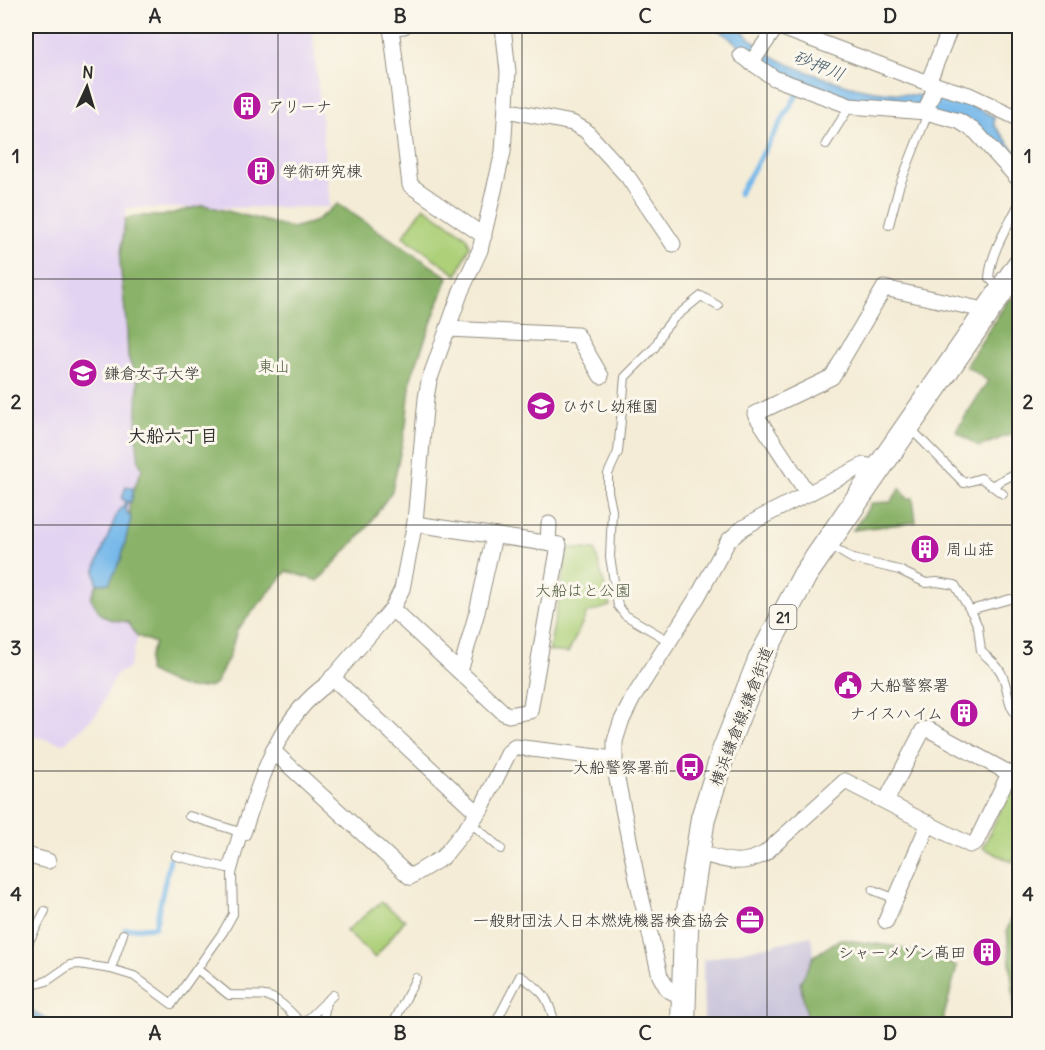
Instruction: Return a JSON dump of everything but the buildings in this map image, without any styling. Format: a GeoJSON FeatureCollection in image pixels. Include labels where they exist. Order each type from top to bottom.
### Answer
{"type":"FeatureCollection","features":[{"type":"Feature","properties":{"kind":"main road","name":"横浜鎌倉線;鎌倉街道"},"geometry":{"type":"LineString","coordinates":[[683,1024],[682,997],[686,928],[703,818],[724,751],[761,658],[805,575],[1014,276]]}},
{"type":"Feature","properties":{"kind":"street"},"geometry":{"type":"LineString","coordinates":[[404,26],[391,27],[410,185],[484,236]]}},
{"type":"Feature","properties":{"kind":"street"},"geometry":{"type":"LineString","coordinates":[[241,832],[257,787],[286,726],[392,609],[402,589],[414,524],[429,381],[461,291],[480,250],[503,152],[508,72],[503,26]]}},
{"type":"Feature","properties":{"kind":"street"},"geometry":{"type":"LineString","coordinates":[[1020,119],[969,95],[932,84],[777,26],[748,60],[774,78],[850,106],[927,113],[959,122],[976,132],[1020,181]]}},
{"type":"Feature","properties":{"kind":"street"},"geometry":{"type":"LineString","coordinates":[[927,113],[932,84],[951,26]]}},
{"type":"Feature","properties":{"kind":"street"},"geometry":{"type":"LineString","coordinates":[[506,110],[572,123],[585,130],[628,177],[673,244]]}},
{"type":"Feature","properties":{"kind":"street"},"geometry":{"type":"LineString","coordinates":[[808,494],[755,414],[832,377],[884,288],[988,311]]}},
{"type":"Feature","properties":{"kind":"street"},"geometry":{"type":"LineString","coordinates":[[448,329],[577,335],[601,376]]}},
{"type":"Feature","properties":{"kind":"street"},"geometry":{"type":"LineString","coordinates":[[682,997],[668,990],[660,976],[637,879],[615,769],[615,741],[626,710],[698,596],[728,541],[743,528],[864,465],[880,468]]}},
{"type":"Feature","properties":{"kind":"street"},"geometry":{"type":"LineString","coordinates":[[392,609],[504,713],[509,715],[530,711],[559,545],[414,524]]}},
{"type":"Feature","properties":{"kind":"street"},"geometry":{"type":"LineString","coordinates":[[548,543],[549,524]]}},
{"type":"Feature","properties":{"kind":"street"},"geometry":{"type":"LineString","coordinates":[[458,670],[462,665],[477,612],[494,536]]}},
{"type":"Feature","properties":{"kind":"street"},"geometry":{"type":"LineString","coordinates":[[332,677],[474,818]]}},
{"type":"Feature","properties":{"kind":"street"},"geometry":{"type":"LineString","coordinates":[[696,852],[734,862],[748,862],[764,854],[845,781],[970,845],[976,842],[1007,778],[1007,771],[928,729],[923,730],[885,801]]}},
{"type":"Feature","properties":{"kind":"street"},"geometry":{"type":"LineString","coordinates":[[273,751],[410,877],[444,857],[474,818],[509,752],[515,747],[615,759]]}},
{"type":"Feature","properties":{"kind":"street"},"geometry":{"type":"LineString","coordinates":[[886,921],[929,823]]}},
{"type":"Feature","properties":{"kind":"street"},"geometry":{"type":"LineString","coordinates":[[26,855],[48,861]]}},
{"type":"Feature","properties":{"kind":"lane"},"geometry":{"type":"LineString","coordinates":[[826,144],[850,106]]}},
{"type":"Feature","properties":{"kind":"lane"},"geometry":{"type":"LineString","coordinates":[[889,225],[899,187],[927,113]]}},
{"type":"Feature","properties":{"kind":"lane"},"geometry":{"type":"LineString","coordinates":[[1014,276],[989,278],[995,252],[1020,202]]}},
{"type":"Feature","properties":{"kind":"lane"},"geometry":{"type":"LineString","coordinates":[[669,641],[625,615],[618,606],[610,557],[612,510],[608,491],[608,474],[618,452],[625,377],[655,347],[663,331],[673,319],[701,297],[718,306]]}},
{"type":"Feature","properties":{"kind":"lane"},"geometry":{"type":"LineString","coordinates":[[909,427],[964,483],[981,478],[1003,494]]}},
{"type":"Feature","properties":{"kind":"lane"},"geometry":{"type":"LineString","coordinates":[[993,485],[1020,471]]}},
{"type":"Feature","properties":{"kind":"lane"},"geometry":{"type":"LineString","coordinates":[[827,543],[853,560],[899,570],[926,583],[955,585],[978,627],[981,651],[997,664],[1014,713],[1020,718]]}},
{"type":"Feature","properties":{"kind":"lane"},"geometry":{"type":"LineString","coordinates":[[970,610],[1010,598]]}},
{"type":"Feature","properties":{"kind":"lane"},"geometry":{"type":"LineString","coordinates":[[189,816],[241,832]]}},
{"type":"Feature","properties":{"kind":"lane"},"geometry":{"type":"LineString","coordinates":[[474,818],[501,849]]}},
{"type":"Feature","properties":{"kind":"lane"},"geometry":{"type":"LineString","coordinates":[[176,856],[227,868],[241,832]]}},
{"type":"Feature","properties":{"kind":"lane"},"geometry":{"type":"LineString","coordinates":[[26,975],[28,986],[40,984],[75,963],[111,969],[134,976],[172,1004],[223,932],[232,914],[232,874],[241,832]]}},
{"type":"Feature","properties":{"kind":"lane"},"geometry":{"type":"LineString","coordinates":[[873,890],[896,900]]}},
{"type":"Feature","properties":{"kind":"lane"},"geometry":{"type":"LineString","coordinates":[[26,947],[45,911]]}},
{"type":"Feature","properties":{"kind":"lane"},"geometry":{"type":"LineString","coordinates":[[111,969],[123,934]]}},
{"type":"Feature","properties":{"kind":"lane"},"geometry":{"type":"LineString","coordinates":[[196,969],[229,995],[271,996],[302,1024],[333,995]]}},
{"type":"Feature","properties":{"kind":"lane"},"geometry":{"type":"LineString","coordinates":[[495,1024],[520,976],[539,988],[545,995],[555,1024]]}},
{"type":"Feature","properties":{"kind":"lane"},"geometry":{"type":"LineString","coordinates":[[393,1024],[416,978]]}},
{"type":"Feature","properties":{"kind":"lane"},"geometry":{"type":"LineString","coordinates":[[322,1024],[326,1001]]}},
{"type":"Feature","properties":{"kind":"shaded area","name":"鎌倉女子大学"},"geometry":{"type":"Polygon","coordinates":[[[26,26],[312,26],[330,207],[126,208],[123,268],[173,512],[129,668],[116,674],[98,713],[63,744],[26,734],[26,26]]]}},
{"type":"Feature","properties":{"kind":"shaded area"},"geometry":{"type":"Polygon","coordinates":[[[811,936],[814,956],[800,983],[809,1024],[704,1024],[703,960],[811,936]]]}},
{"type":"Feature","properties":{"kind":"green space","name":"東山"},"geometry":{"type":"Polygon","coordinates":[[[338,204],[448,277],[411,378],[406,425],[392,491],[366,529],[318,581],[287,571],[237,630],[229,657],[215,685],[205,688],[180,686],[148,671],[149,658],[155,643],[137,636],[128,622],[105,617],[91,598],[97,584],[109,583],[121,559],[131,518],[129,506],[142,469],[136,435],[138,382],[128,357],[120,263],[125,219],[162,216],[204,205],[292,228],[314,222],[338,204]]]}},
{"type":"Feature","properties":{"kind":"green space"},"geometry":{"type":"Polygon","coordinates":[[[424,207],[467,237],[470,246],[457,275],[403,236],[424,207]]]}},
{"type":"Feature","properties":{"kind":"green space"},"geometry":{"type":"Polygon","coordinates":[[[1019,297],[1019,431],[979,447],[956,431],[988,381],[966,366],[1008,300],[1019,297]]]}},
{"type":"Feature","properties":{"kind":"green space"},"geometry":{"type":"Polygon","coordinates":[[[900,488],[907,498],[913,498],[916,522],[853,530],[872,503],[891,502],[900,488]]]}},
{"type":"Feature","properties":{"kind":"green space","name":"大船はと公園"},"geometry":{"type":"Polygon","coordinates":[[[568,548],[595,550],[610,606],[587,613],[568,653],[549,651],[568,548]]]}},
{"type":"Feature","properties":{"kind":"green space"},"geometry":{"type":"Polygon","coordinates":[[[1018,773],[1020,774],[1019,848],[1012,862],[983,848],[1018,773]]]}},
{"type":"Feature","properties":{"kind":"green space"},"geometry":{"type":"Polygon","coordinates":[[[381,902],[405,920],[375,958],[346,931],[381,902]]]}},
{"type":"Feature","properties":{"kind":"green space"},"geometry":{"type":"Polygon","coordinates":[[[1019,905],[1020,1024],[1016,1024],[1007,930],[1015,908],[1019,905]]]}},
{"type":"Feature","properties":{"kind":"green space"},"geometry":{"type":"Polygon","coordinates":[[[840,939],[898,947],[957,966],[942,1024],[809,1024],[800,983],[814,956],[840,939]]]}},
{"type":"Feature","properties":{"kind":"water","name":"砂押川"},"geometry":{"type":"Polygon","coordinates":[[[714,26],[736,26],[777,58],[831,80],[868,90],[949,100],[979,109],[994,117],[994,125],[1019,156],[1019,172],[980,130],[863,103],[800,84],[762,63],[714,26]]]}},
{"type":"Feature","properties":{"kind":"water"},"geometry":{"type":"Polygon","coordinates":[[[126,486],[134,489],[131,502],[128,501],[125,509],[131,518],[121,559],[109,583],[97,584],[95,571],[97,564],[116,516],[126,501],[122,499],[126,486]]]}},
{"type":"Feature","properties":{"kind":"water"},"geometry":{"type":"Polygon","coordinates":[[[26,1007],[54,1024],[44,1024],[26,1013],[26,1007]]]}},
{"type":"Feature","properties":{"kind":"waterway"},"geometry":{"type":"LineString","coordinates":[[739,194],[799,88]]}},
{"type":"Feature","properties":{"kind":"waterway"},"geometry":{"type":"LineString","coordinates":[[125,929],[155,927],[170,859]]}},
{"type":"Feature","properties":{"kind":"place","name":"アリーナ"},"geometry":{"type":"Point","coordinates":[247,106]}},
{"type":"Feature","properties":{"kind":"place","name":"学術研究棟"},"geometry":{"type":"Point","coordinates":[261,171]}},
{"type":"Feature","properties":{"kind":"place","name":"鎌倉女子大学"},"geometry":{"type":"Point","coordinates":[83,373]}},
{"type":"Feature","properties":{"kind":"place","name":"ひがし幼稚園"},"geometry":{"type":"Point","coordinates":[541,406]}},
{"type":"Feature","properties":{"kind":"place","name":"周山荘"},"geometry":{"type":"Point","coordinates":[925,549]}},
{"type":"Feature","properties":{"kind":"place","name":"大船警察署"},"geometry":{"type":"Point","coordinates":[848,685]}},
{"type":"Feature","properties":{"kind":"place","name":"ナイスハイム"},"geometry":{"type":"Point","coordinates":[964,713]}},
{"type":"Feature","properties":{"kind":"place","name":"大船警察署前"},"geometry":{"type":"Point","coordinates":[690,767]}},
{"type":"Feature","properties":{"kind":"place","name":"一般財団法人日本燃焼機器検査協会"},"geometry":{"type":"Point","coordinates":[750,920]}},
{"type":"Feature","properties":{"kind":"place","name":"シャーメゾン髙田"},"geometry":{"type":"Point","coordinates":[987,952]}},
{"type":"Feature","properties":{"kind":"district","name":"大船六丁目"},"geometry":{"type":"Point","coordinates":[173,435]}}]}
